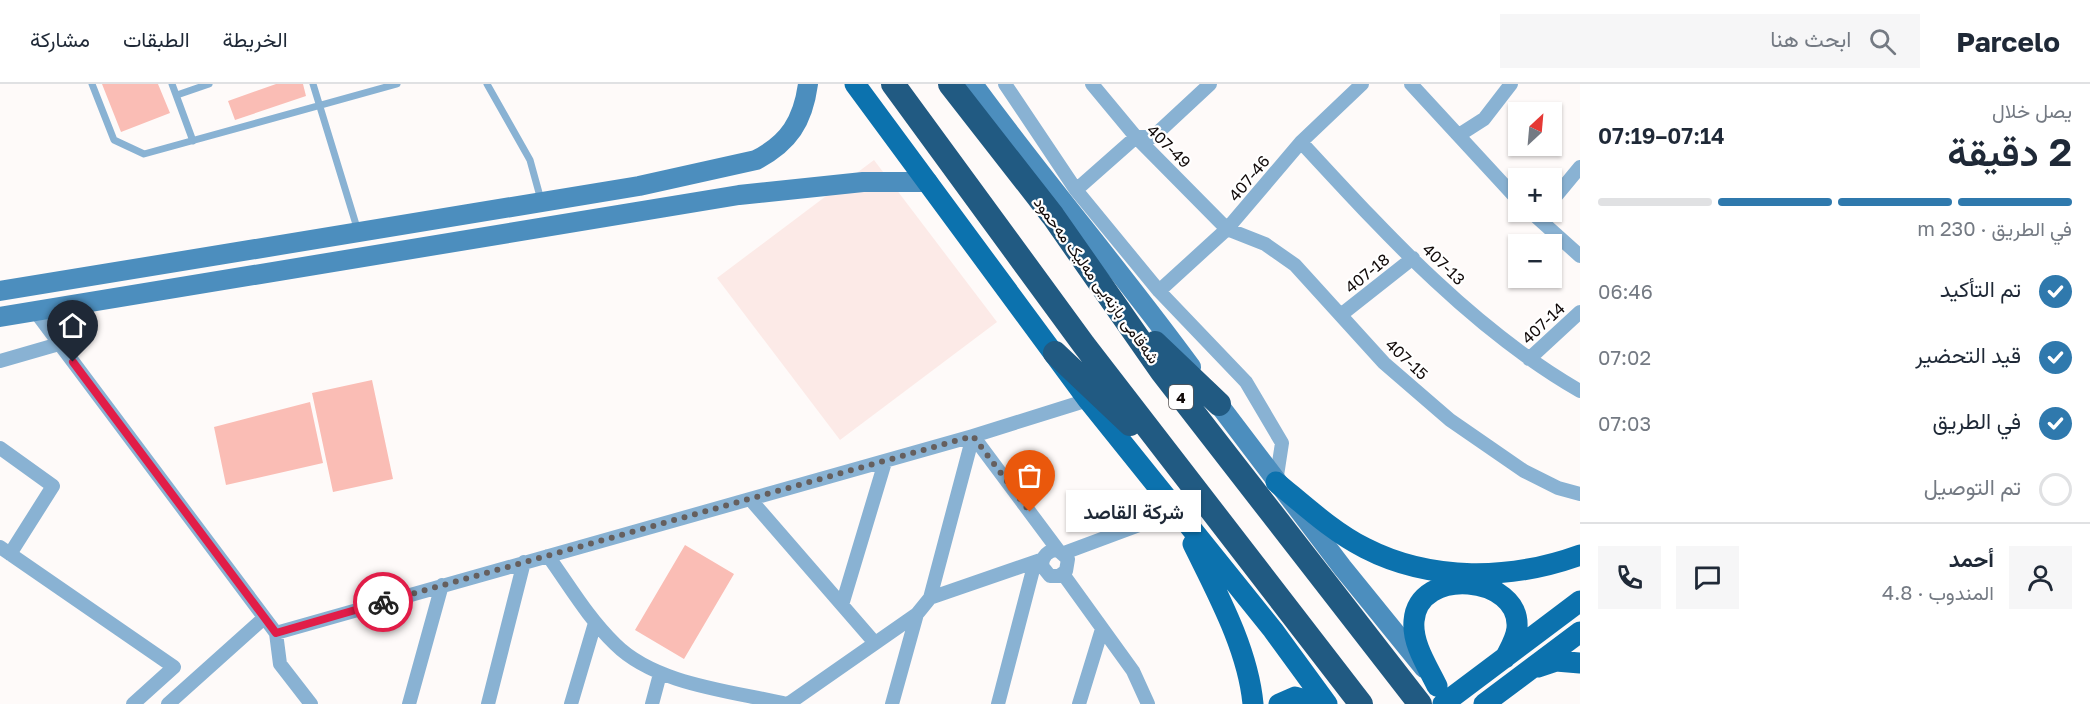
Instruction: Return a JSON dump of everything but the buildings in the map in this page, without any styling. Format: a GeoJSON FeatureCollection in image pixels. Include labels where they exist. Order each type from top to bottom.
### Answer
{"type":"FeatureCollection","features":[{"type":"Feature","properties":{"kind":"highway"},"geometry":{"type":"LineString","coordinates":[[893,84],[1084,345],[1361,704]]}},
{"type":"Feature","properties":{"kind":"highway","name":"شەقامی بازنەیی مەلیک مەحمود"},"geometry":{"type":"LineString","coordinates":[[950,84],[1053,216],[1162,372],[1420,704]]}},
{"type":"Feature","properties":{"kind":"highway"},"geometry":{"type":"LineString","coordinates":[[1115,305],[1219,404]]}},
{"type":"Feature","properties":{"kind":"highway"},"geometry":{"type":"LineString","coordinates":[[1055,353],[1186,477]]}},
{"type":"Feature","properties":{"kind":"main road"},"geometry":{"type":"LineString","coordinates":[[855,84],[1088,400],[1273,630],[1327,704]]}},
{"type":"Feature","properties":{"kind":"main road"},"geometry":{"type":"LineString","coordinates":[[1276,482],[1363,548],[1402,565],[1443,572],[1498,572],[1540,567],[1580,555]]}},
{"type":"Feature","properties":{"kind":"main road"},"geometry":{"type":"LineString","coordinates":[[1177,511],[1211,582],[1240,652],[1250,680],[1252,704]]}},
{"type":"Feature","properties":{"kind":"main road"},"geometry":{"type":"LineString","coordinates":[[1505,658],[1513,642],[1517,625],[1510,602],[1495,592],[1478,586],[1450,585],[1428,593],[1418,606],[1414,629],[1421,654],[1440,695],[1481,676],[1505,658],[1580,600]]}},
{"type":"Feature","properties":{"kind":"main road"},"geometry":{"type":"LineString","coordinates":[[1491,699],[1580,632]]}},
{"type":"Feature","properties":{"kind":"main road"},"geometry":{"type":"LineString","coordinates":[[1531,669],[1556,662],[1580,663]]}},
{"type":"Feature","properties":{"kind":"main road"},"geometry":{"type":"LineString","coordinates":[[1279,704],[1295,697],[1318,704]]}},
{"type":"Feature","properties":{"kind":"street"},"geometry":{"type":"LineString","coordinates":[[808,84],[803,111],[793,132],[773,151],[756,160],[639,186],[542,203],[0,290],[2,317],[739,195],[863,182],[928,182]]}},
{"type":"Feature","properties":{"kind":"street"},"geometry":{"type":"LineString","coordinates":[[973,84],[1040,176],[1150,310],[1276,482],[1440,695],[1452,704]]}},
{"type":"Feature","properties":{"kind":"street"},"geometry":{"type":"LineString","coordinates":[[1005,84],[1076,190],[1159,291],[1246,382],[1282,443],[1276,482]]}},
{"type":"Feature","properties":{"kind":"street","name":"407-49"},"geometry":{"type":"LineString","coordinates":[[1092,84],[1136,137],[1227,229]]}},
{"type":"Feature","properties":{"kind":"street"},"geometry":{"type":"LineString","coordinates":[[1076,190],[1136,137],[1153,137],[1210,84]]}},
{"type":"Feature","properties":{"kind":"street","name":"407-46"},"geometry":{"type":"LineString","coordinates":[[1159,291],[1227,229],[1301,142],[1362,84]]}},
{"type":"Feature","properties":{"kind":"street"},"geometry":{"type":"LineString","coordinates":[[1411,84],[1508,189]]}},
{"type":"Feature","properties":{"kind":"street"},"geometry":{"type":"LineString","coordinates":[[1458,135],[1484,119],[1511,84]]}},
{"type":"Feature","properties":{"kind":"street","name":"407-13"},"geometry":{"type":"LineString","coordinates":[[1301,142],[1446,289],[1529,359],[1580,391]]}},
{"type":"Feature","properties":{"kind":"street"},"geometry":{"type":"LineString","coordinates":[[1562,189],[1580,168]]}},
{"type":"Feature","properties":{"kind":"street"},"geometry":{"type":"LineString","coordinates":[[1545,222],[1580,256]]}},
{"type":"Feature","properties":{"kind":"street","name":"407-15"},"geometry":{"type":"LineString","coordinates":[[1227,229],[1265,244],[1295,265],[1342,314],[1384,363],[1450,420],[1524,471],[1558,488],[1580,494]]}},
{"type":"Feature","properties":{"kind":"street"},"geometry":{"type":"LineString","coordinates":[[350,260],[352,232]]}},
{"type":"Feature","properties":{"kind":"street","name":"407-18"},"geometry":{"type":"LineString","coordinates":[[1342,314],[1413,258]]}},
{"type":"Feature","properties":{"kind":"street"},"geometry":{"type":"LineString","coordinates":[[35,311],[276,633],[280,664],[310,704]]}},
{"type":"Feature","properties":{"kind":"street","name":"407-14"},"geometry":{"type":"LineString","coordinates":[[1529,359],[1580,312]]}},
{"type":"Feature","properties":{"kind":"street"},"geometry":{"type":"LineString","coordinates":[[0,361],[59,344]]}},
{"type":"Feature","properties":{"kind":"street"},"geometry":{"type":"LineString","coordinates":[[276,633],[885,462],[1088,400]]}},
{"type":"Feature","properties":{"kind":"street"},"geometry":{"type":"LineString","coordinates":[[973,436],[1069,563],[1063,574],[1054,577],[1047,574],[1039,561]]}},
{"type":"Feature","properties":{"kind":"street"},"geometry":{"type":"LineString","coordinates":[[548,556],[595,623],[628,655],[660,674],[787,704],[917,614],[930,598],[973,436]]}},
{"type":"Feature","properties":{"kind":"street"},"geometry":{"type":"LineString","coordinates":[[0,448],[53,486],[5,550],[174,667],[133,704]]}},
{"type":"Feature","properties":{"kind":"street"},"geometry":{"type":"LineString","coordinates":[[842,605],[885,462]]}},
{"type":"Feature","properties":{"kind":"street"},"geometry":{"type":"LineString","coordinates":[[750,499],[875,643]]}},
{"type":"Feature","properties":{"kind":"street"},"geometry":{"type":"LineString","coordinates":[[930,598],[1039,561],[1049,551],[1061,552],[1177,511]]}},
{"type":"Feature","properties":{"kind":"street"},"geometry":{"type":"LineString","coordinates":[[998,704],[1039,561]]}},
{"type":"Feature","properties":{"kind":"street"},"geometry":{"type":"LineString","coordinates":[[488,704],[524,562]]}},
{"type":"Feature","properties":{"kind":"street"},"geometry":{"type":"LineString","coordinates":[[1063,574],[1133,671],[1148,704]]}},
{"type":"Feature","properties":{"kind":"street"},"geometry":{"type":"LineString","coordinates":[[410,704],[442,585]]}},
{"type":"Feature","properties":{"kind":"street"},"geometry":{"type":"LineString","coordinates":[[892,704],[917,614]]}},
{"type":"Feature","properties":{"kind":"street"},"geometry":{"type":"LineString","coordinates":[[168,704],[264,618]]}},
{"type":"Feature","properties":{"kind":"street"},"geometry":{"type":"LineString","coordinates":[[571,704],[595,623]]}},
{"type":"Feature","properties":{"kind":"street"},"geometry":{"type":"LineString","coordinates":[[1079,704],[1102,629]]}},
{"type":"Feature","properties":{"kind":"street"},"geometry":{"type":"LineString","coordinates":[[652,704],[660,674]]}},
{"type":"Feature","properties":{"kind":"lane"},"geometry":{"type":"LineString","coordinates":[[92,84],[114,140],[144,154],[397,84]]}},
{"type":"Feature","properties":{"kind":"lane"},"geometry":{"type":"LineString","coordinates":[[172,84],[193,141]]}},
{"type":"Feature","properties":{"kind":"lane"},"geometry":{"type":"LineString","coordinates":[[177,95],[209,84]]}},
{"type":"Feature","properties":{"kind":"lane"},"geometry":{"type":"LineString","coordinates":[[313,84],[352,232]]}},
{"type":"Feature","properties":{"kind":"lane"},"geometry":{"type":"LineString","coordinates":[[488,84],[530,160],[542,203]]}},
{"type":"Feature","properties":{"kind":"shaded area"},"geometry":{"type":"Polygon","coordinates":[[[102,84],[158,84],[170,113],[121,132],[102,84]]]}},
{"type":"Feature","properties":{"kind":"shaded area"},"geometry":{"type":"Polygon","coordinates":[[[276,84],[303,84],[306,96],[235,120],[228,101],[276,84]]]}},
{"type":"Feature","properties":{"kind":"shaded area"},"geometry":{"type":"Polygon","coordinates":[[[874,160],[997,322],[840,440],[717,278],[874,160]]]}},
{"type":"Feature","properties":{"kind":"shaded area"},"geometry":{"type":"Polygon","coordinates":[[[372,380],[393,479],[333,492],[312,393],[372,380]]]}},
{"type":"Feature","properties":{"kind":"shaded area"},"geometry":{"type":"Polygon","coordinates":[[[310,402],[323,463],[226,485],[214,427],[310,402]]]}},
{"type":"Feature","properties":{"kind":"shaded area"},"geometry":{"type":"Polygon","coordinates":[[[685,545],[734,574],[684,659],[635,630],[685,545]]]}},
{"type":"Feature","properties":{"kind":"way so far"},"geometry":{"type":"LineString","coordinates":[[383,602],[973,436],[1030,512]]}},
{"type":"Feature","properties":{"kind":"place","name":"شركة القاصد"},"geometry":{"type":"Point","coordinates":[1030,512]}},
{"type":"Feature","properties":{"kind":"route"},"geometry":{"type":"LineString","coordinates":[[73,362],[276,633],[383,602]]}}]}
